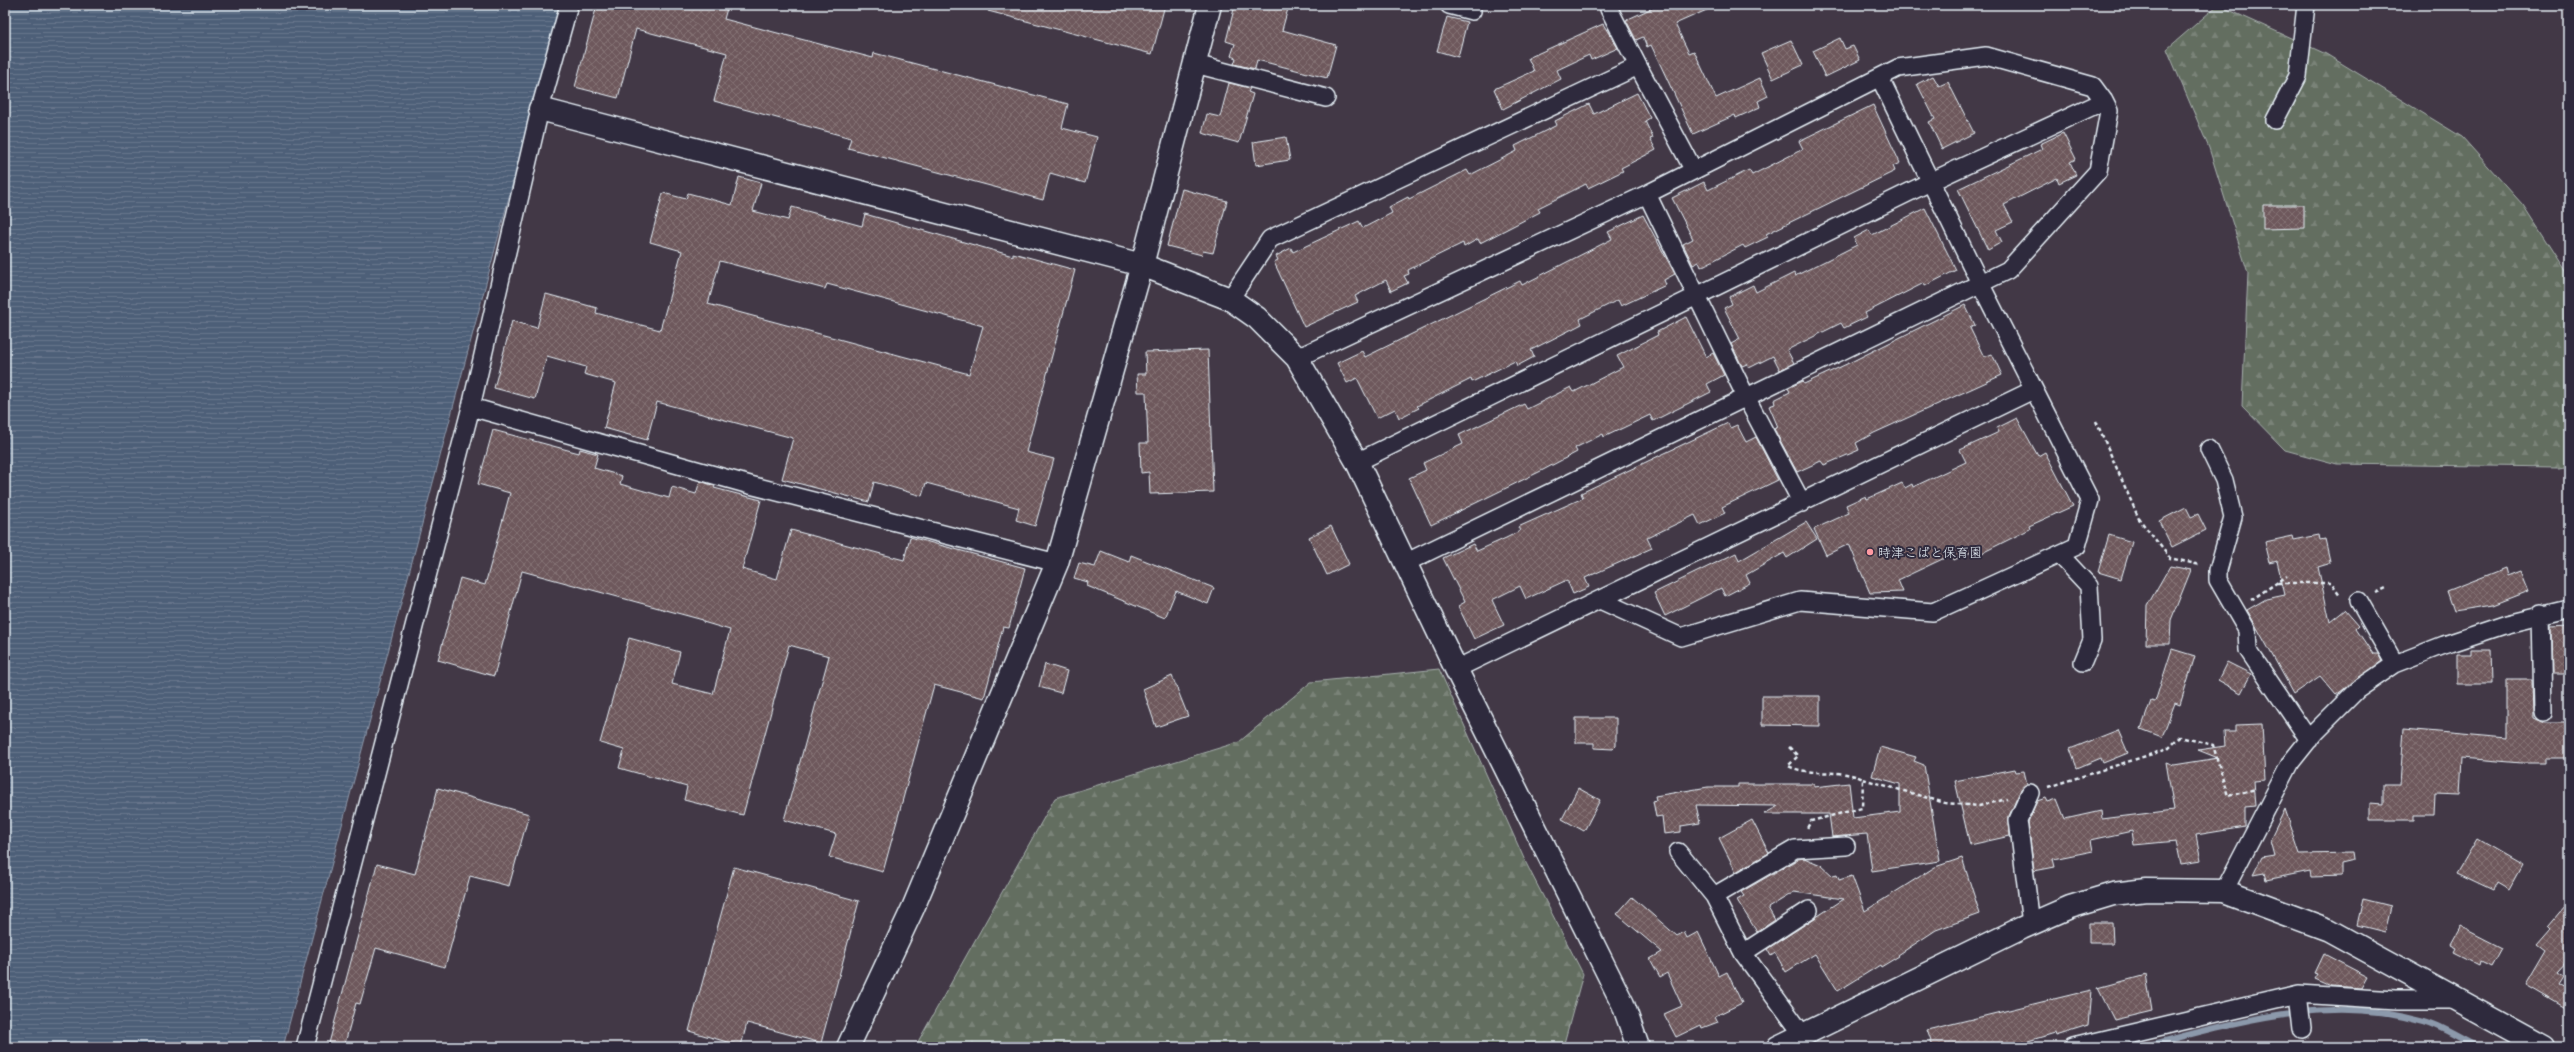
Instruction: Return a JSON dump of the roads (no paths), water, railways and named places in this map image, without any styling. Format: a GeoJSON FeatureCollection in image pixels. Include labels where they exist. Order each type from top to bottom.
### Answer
{"type":"FeatureCollection","features":[{"type":"Feature","properties":{"kind":"street"},"geometry":{"type":"LineString","coordinates":[[305,1047],[471,407],[540,109],[569,5]]}},
{"type":"Feature","properties":{"kind":"street"},"geometry":{"type":"LineString","coordinates":[[848,1047],[913,908],[1057,562],[1142,265],[1210,5]]}},
{"type":"Feature","properties":{"kind":"street"},"geometry":{"type":"LineString","coordinates":[[1449,5],[1472,11]]}},
{"type":"Feature","properties":{"kind":"street"},"geometry":{"type":"LineString","coordinates":[[2275,120],[2298,76],[2306,5]]}},
{"type":"Feature","properties":{"kind":"street"},"geometry":{"type":"LineString","coordinates":[[1609,8],[1693,169]]}},
{"type":"Feature","properties":{"kind":"street"},"geometry":{"type":"LineString","coordinates":[[1297,358],[1647,194],[1693,169],[1898,68],[1986,56],[2093,86],[2104,101],[2109,111],[2098,171],[2008,270],[1405,563]]}},
{"type":"Feature","properties":{"kind":"street"},"geometry":{"type":"LineString","coordinates":[[1195,64],[1326,98]]}},
{"type":"Feature","properties":{"kind":"street"},"geometry":{"type":"LineString","coordinates":[[1230,299],[1270,239],[1638,66]]}},
{"type":"Feature","properties":{"kind":"street"},"geometry":{"type":"LineString","coordinates":[[1600,600],[1681,637],[1800,601],[1933,612],[2077,546],[2090,500],[2033,390],[1932,181],[1880,78]]}},
{"type":"Feature","properties":{"kind":"street"},"geometry":{"type":"LineString","coordinates":[[1357,462],[1932,181],[2104,101]]}},
{"type":"Feature","properties":{"kind":"street"},"geometry":{"type":"LineString","coordinates":[[540,109],[1142,265],[1230,299],[1257,318],[1297,358],[1357,462],[1456,669],[1623,1004],[1638,1047]]}},
{"type":"Feature","properties":{"kind":"street"},"geometry":{"type":"LineString","coordinates":[[1647,194],[1746,397],[1802,503]]}},
{"type":"Feature","properties":{"kind":"street"},"geometry":{"type":"LineString","coordinates":[[1456,669],[2033,390]]}},
{"type":"Feature","properties":{"kind":"street"},"geometry":{"type":"LineString","coordinates":[[471,407],[750,485],[1057,562]]}},
{"type":"Feature","properties":{"kind":"street"},"geometry":{"type":"LineString","coordinates":[[2209,449],[2224,480],[2233,517],[2218,570],[2218,580],[2247,630],[2248,650],[2309,740]]}},
{"type":"Feature","properties":{"kind":"street"},"geometry":{"type":"LineString","coordinates":[[2060,554],[2089,586],[2092,640],[2084,662]]}},
{"type":"Feature","properties":{"kind":"street"},"geometry":{"type":"LineString","coordinates":[[2359,601],[2395,664]]}},
{"type":"Feature","properties":{"kind":"street"},"geometry":{"type":"LineString","coordinates":[[2224,891],[2291,762],[2309,740],[2357,690],[2395,664],[2444,645],[2541,613],[2569,609]]}},
{"type":"Feature","properties":{"kind":"street"},"geometry":{"type":"LineString","coordinates":[[2541,613],[2543,712]]}},
{"type":"Feature","properties":{"kind":"street"},"geometry":{"type":"LineString","coordinates":[[2030,793],[2018,820],[2031,924]]}},
{"type":"Feature","properties":{"kind":"street"},"geometry":{"type":"LineString","coordinates":[[1714,896],[1795,849],[1846,846]]}},
{"type":"Feature","properties":{"kind":"street"},"geometry":{"type":"LineString","coordinates":[[1678,852],[1714,896],[1743,953],[1803,1035]]}},
{"type":"Feature","properties":{"kind":"street"},"geometry":{"type":"LineString","coordinates":[[1778,1047],[2031,924],[2070,907],[2113,894],[2146,890],[2224,891],[2329,930],[2543,1047]]}},
{"type":"Feature","properties":{"kind":"street"},"geometry":{"type":"LineString","coordinates":[[1743,953],[1809,910]]}},
{"type":"Feature","properties":{"kind":"street"},"geometry":{"type":"LineString","coordinates":[[2073,1047],[2298,994],[2396,1000],[2458,1000]]}},
{"type":"Feature","properties":{"kind":"street"},"geometry":{"type":"LineString","coordinates":[[2298,994],[2302,1030]]}},
{"type":"Feature","properties":{"kind":"water"},"geometry":{"type":"Polygon","coordinates":[[[5,5],[560,5],[283,1047],[5,1047],[5,5]]]}},
{"type":"Feature","properties":{"kind":"waterway"},"geometry":{"type":"LineString","coordinates":[[2141,1047],[2212,1029],[2281,1014],[2352,1010],[2388,1013],[2431,1023],[2479,1047]]}},
{"type":"Feature","properties":{"kind":"place","name":"時津こばと保育園"},"geometry":{"type":"Point","coordinates":[1870,552]}}]}
